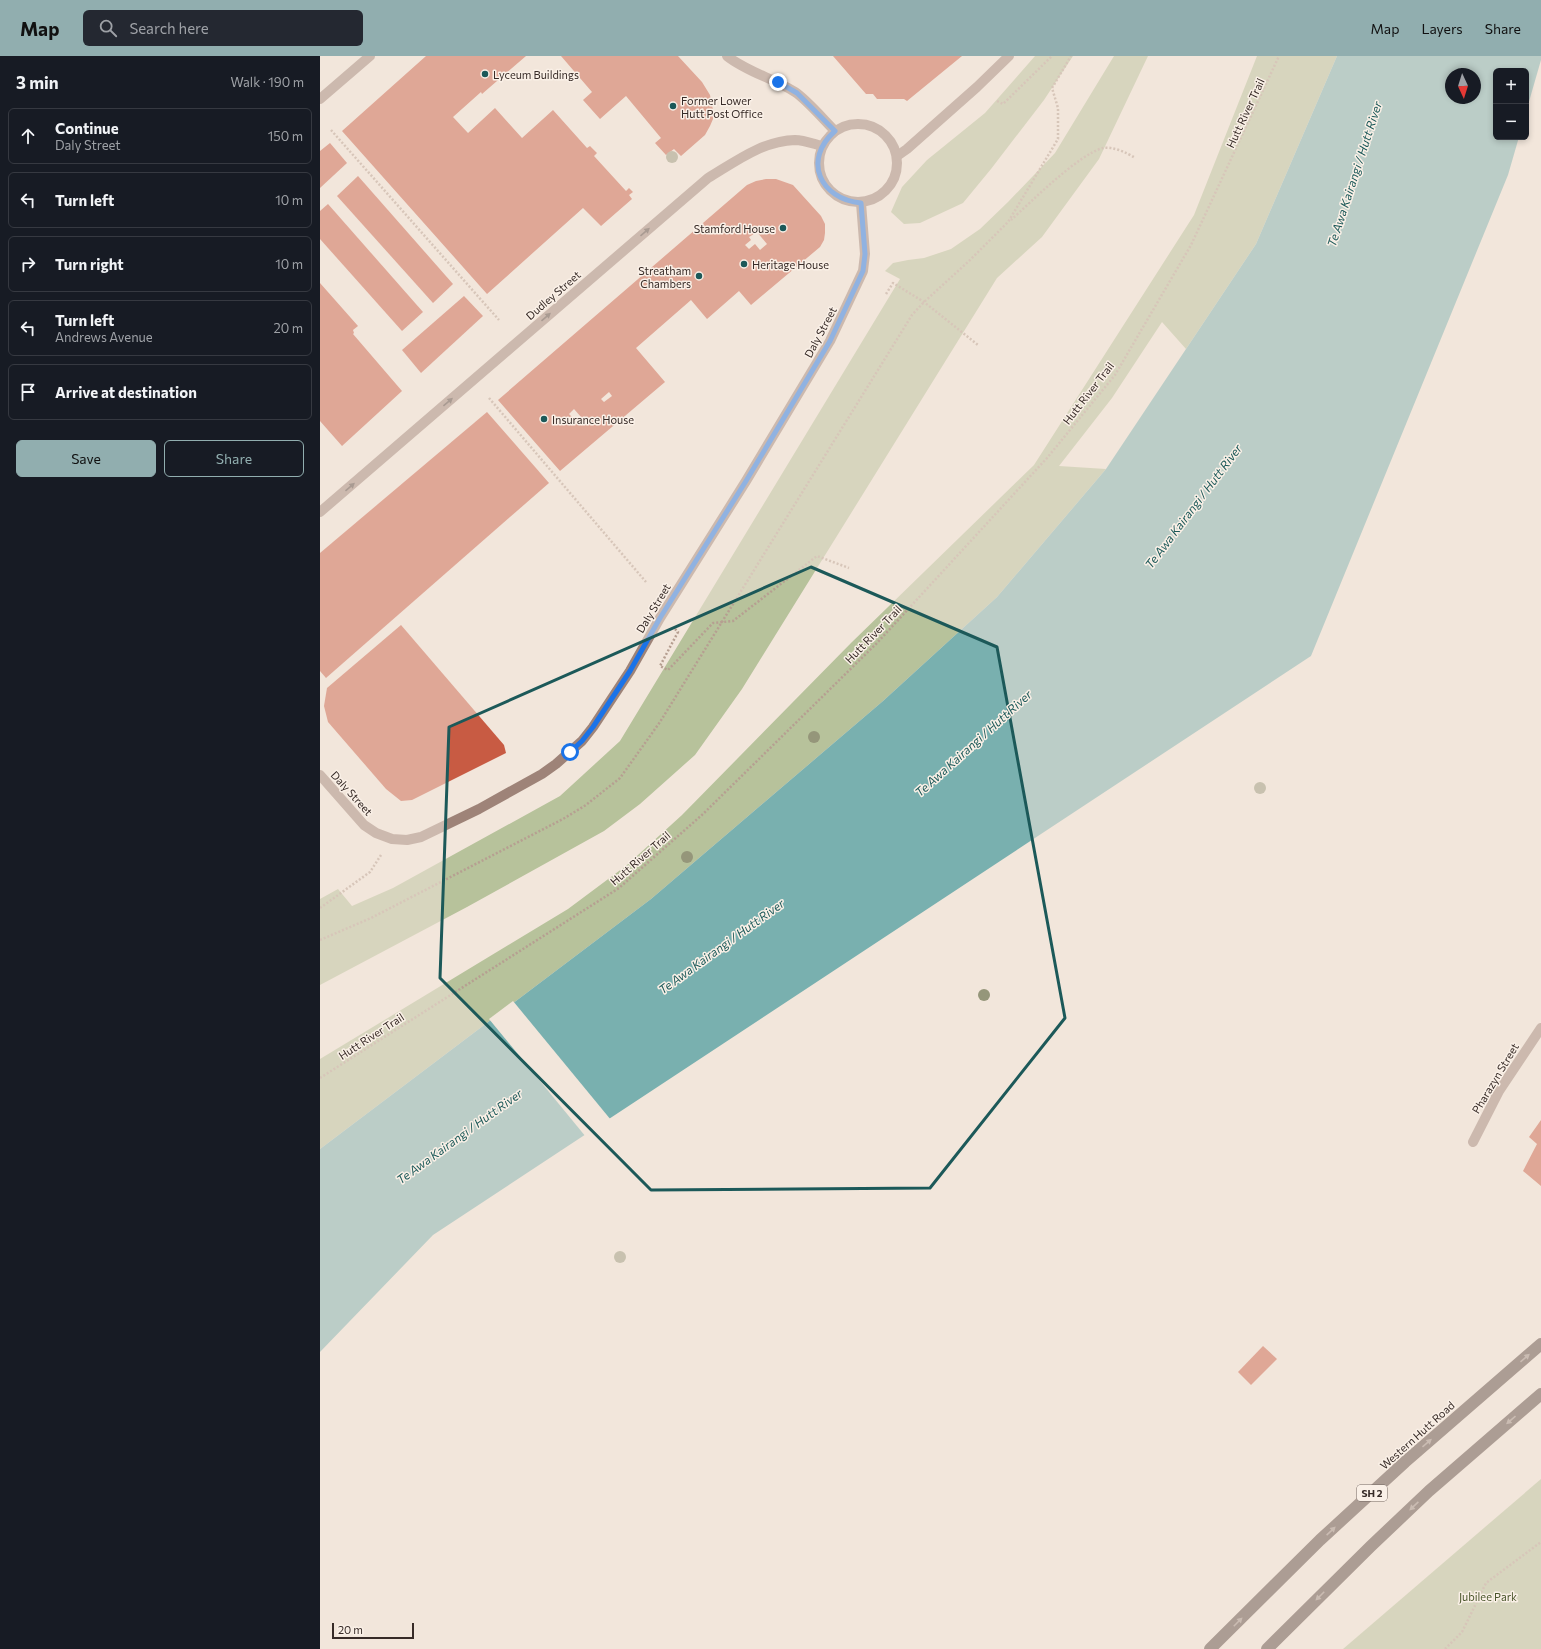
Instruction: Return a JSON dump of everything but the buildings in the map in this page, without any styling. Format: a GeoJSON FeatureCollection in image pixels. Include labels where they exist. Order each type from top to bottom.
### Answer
{"type":"FeatureCollection","features":[{"type":"Feature","properties":{"kind":"highway","name":"Western Hutt Road"},"geometry":{"type":"LineString","coordinates":[[1210,1649],[1320,1540],[1405,1462],[1541,1344]]}},
{"type":"Feature","properties":{"kind":"highway"},"geometry":{"type":"LineString","coordinates":[[1267,1649],[1429,1491],[1541,1394]]}},
{"type":"Feature","properties":{"kind":"main road"},"geometry":{"type":"LineString","coordinates":[[320,100],[370,56]]}},
{"type":"Feature","properties":{"kind":"main road"},"geometry":{"type":"LineString","coordinates":[[727,56],[735,62],[778,82],[797,93],[835,131]]}},
{"type":"Feature","properties":{"kind":"main road"},"geometry":{"type":"LineString","coordinates":[[897,156],[907,149],[977,87],[1009,56]]}},
{"type":"Feature","properties":{"kind":"main road"},"geometry":{"type":"LineString","coordinates":[[860,124],[872,127],[884,133],[892,144],[897,156],[895,178],[881,195],[872,200],[861,203],[844,200],[829,190],[822,180],[818,169],[818,157],[822,146],[835,131],[846,125],[860,124]]}},
{"type":"Feature","properties":{"kind":"main road","name":"Dudley Street"},"geometry":{"type":"LineString","coordinates":[[320,512],[708,178],[752,152],[766,146],[796,140],[822,146]]}},
{"type":"Feature","properties":{"kind":"main road","name":"Daly Street"},"geometry":{"type":"LineString","coordinates":[[320,775],[364,825],[376,833],[392,839],[407,840],[422,837],[479,809],[542,774],[582,741],[630,671],[660,618],[746,481],[830,341],[863,271],[865,254],[861,203]]}},
{"type":"Feature","properties":{"kind":"main road","name":"Pharazyn Street"},"geometry":{"type":"LineString","coordinates":[[1473,1142],[1499,1091],[1541,1028]]}},
{"type":"Feature","properties":{"kind":"path"},"geometry":{"type":"LineString","coordinates":[[997,101],[1002,104],[1052,56]]}},
{"type":"Feature","properties":{"kind":"path"},"geometry":{"type":"LineString","coordinates":[[1008,222],[1058,139],[1058,108],[1052,88],[1071,56]]}},
{"type":"Feature","properties":{"kind":"path","name":"Hutt River Trail"},"geometry":{"type":"LineString","coordinates":[[320,1078],[619,888],[703,814],[877,643],[1047,458],[1115,375],[1191,245],[1279,56]]}},
{"type":"Feature","properties":{"kind":"path"},"geometry":{"type":"LineString","coordinates":[[331,130],[499,320]]}},
{"type":"Feature","properties":{"kind":"path"},"geometry":{"type":"LineString","coordinates":[[320,940],[371,918],[563,819],[586,805],[620,778],[660,722],[912,315],[1008,222],[1084,156],[1104,148],[1126,152],[1135,158]]}},
{"type":"Feature","properties":{"kind":"path"},"geometry":{"type":"LineString","coordinates":[[886,294],[893,283],[924,302],[978,346]]}},
{"type":"Feature","properties":{"kind":"path"},"geometry":{"type":"LineString","coordinates":[[489,398],[646,582]]}},
{"type":"Feature","properties":{"kind":"path"},"geometry":{"type":"LineString","coordinates":[[675,629],[678,632],[660,666],[668,670],[713,623],[733,621],[817,556],[849,568]]}},
{"type":"Feature","properties":{"kind":"path"},"geometry":{"type":"LineString","coordinates":[[320,908],[370,872],[392,839]]}},
{"type":"Feature","properties":{"kind":"path"},"geometry":{"type":"LineString","coordinates":[[1445,1649],[1462,1632],[1486,1583],[1541,1542]]}},
{"type":"Feature","properties":{"kind":"highlighted area"},"geometry":{"type":"Polygon","coordinates":[[[811,567],[997,647],[1065,1018],[930,1188],[651,1190],[440,978],[449,727],[811,567]]]}},
{"type":"Feature","properties":{"kind":"green space"},"geometry":{"type":"Polygon","coordinates":[[[1035,56],[1073,56],[1044,100],[963,203],[920,223],[904,224],[891,212],[902,187],[927,160],[985,113],[1035,56]]]}},
{"type":"Feature","properties":{"kind":"green space"},"geometry":{"type":"Polygon","coordinates":[[[1114,56],[1148,56],[1099,159],[1042,237],[997,278],[742,689],[695,755],[640,804],[604,831],[467,907],[320,985],[320,899],[338,889],[352,906],[393,888],[560,796],[620,741],[900,279],[885,271],[893,263],[924,258],[951,249],[980,229],[1055,153],[1114,56]]]}},
{"type":"Feature","properties":{"kind":"green space"},"geometry":{"type":"Polygon","coordinates":[[[1257,56],[1337,56],[1256,244],[1186,349],[1162,322],[1112,398],[1059,466],[1106,469],[997,597],[883,701],[651,899],[320,1149],[320,1059],[568,909],[627,865],[682,815],[851,643],[1034,465],[1194,215],[1257,56]]]}},
{"type":"Feature","properties":{"kind":"green space","name":"Jubilee Park"},"geometry":{"type":"Polygon","coordinates":[[[1541,1479],[1541,1649],[1343,1649],[1541,1479]]]}},
{"type":"Feature","properties":{"kind":"water","name":"Te Awa Kairangi / Hutt River"},"geometry":{"type":"Polygon","coordinates":[[[1337,56],[1541,56],[1529,102],[1529,68],[1493,68],[1493,140],[1518,140],[1508,175],[1311,656],[433,1235],[320,1352],[320,1149],[651,899],[883,701],[997,597],[1106,469],[1256,244],[1337,56]]]}},
{"type":"Feature","properties":{"kind":"pier"},"geometry":{"type":"Polygon","coordinates":[[[513,1001],[611,1120],[586,1137],[489,1019],[513,1001]]]}},
{"type":"Feature","properties":{"kind":"place","name":"Lyceum Buildings"},"geometry":{"type":"Point","coordinates":[485,74]}},
{"type":"Feature","properties":{"kind":"place","name":"Former Lower Hutt Post Office"},"geometry":{"type":"Point","coordinates":[673,106]}},
{"type":"Feature","properties":{"kind":"place","name":"Stamford House"},"geometry":{"type":"Point","coordinates":[783,228]}},
{"type":"Feature","properties":{"kind":"place","name":"Heritage House"},"geometry":{"type":"Point","coordinates":[744,264]}},
{"type":"Feature","properties":{"kind":"place","name":"Streatham Chambers"},"geometry":{"type":"Point","coordinates":[699,276]}},
{"type":"Feature","properties":{"kind":"place","name":"Insurance House"},"geometry":{"type":"Point","coordinates":[544,419]}},
{"type":"Feature","properties":{"kind":"route"},"geometry":{"type":"LineString","coordinates":[[570,752],[582,741],[593,727],[630,671],[660,618],[746,481],[830,341],[863,271],[865,254],[861,203],[849,202],[838,197],[829,190],[822,180],[818,169],[818,157],[822,146],[835,131],[797,93],[778,82]]}}]}
